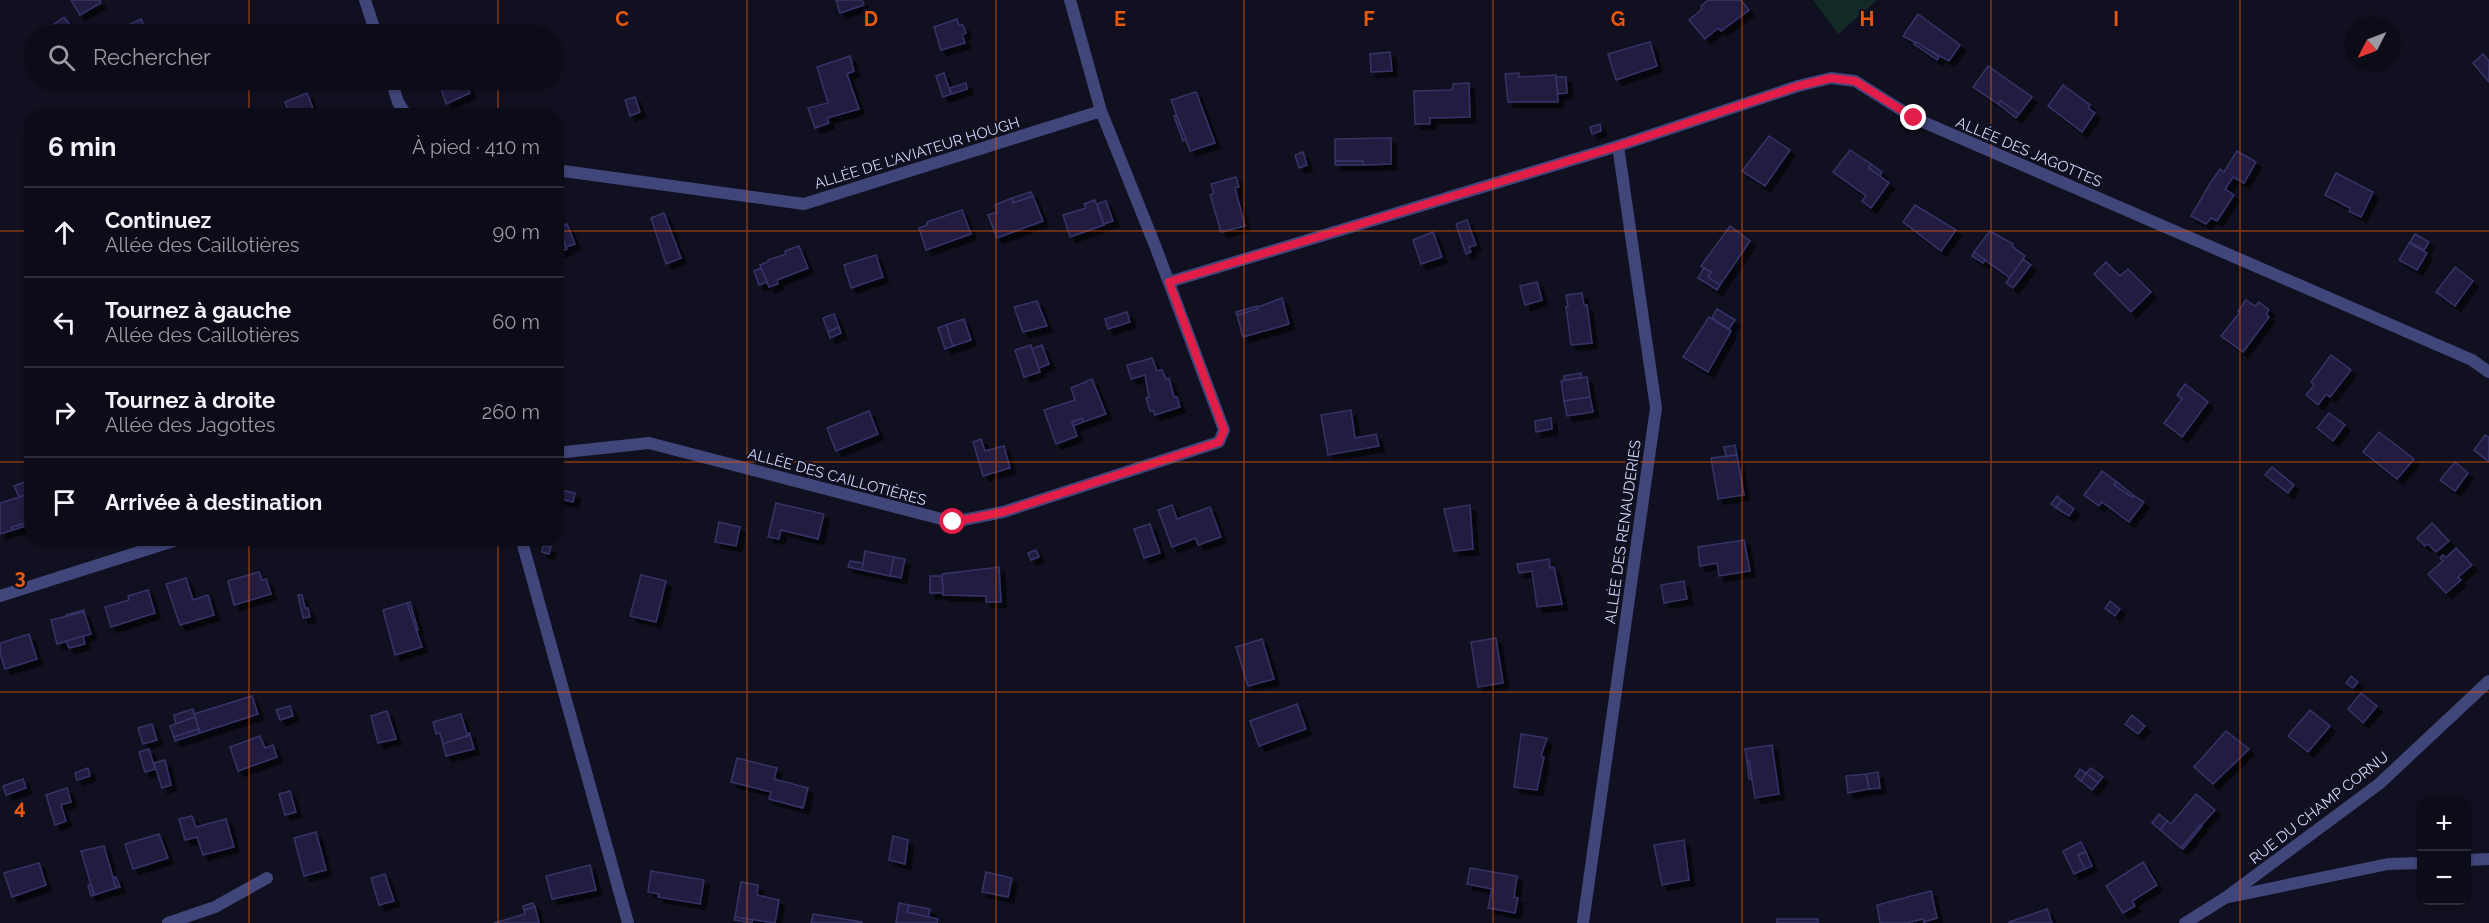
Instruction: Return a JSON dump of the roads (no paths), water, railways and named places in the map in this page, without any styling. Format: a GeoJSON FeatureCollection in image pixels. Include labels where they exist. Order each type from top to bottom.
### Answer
{"type":"FeatureCollection","features":[{"type":"Feature","properties":{"kind":"street"},"geometry":{"type":"LineString","coordinates":[[365,0],[373,24]]}},
{"type":"Feature","properties":{"kind":"street"},"geometry":{"type":"LineString","coordinates":[[1070,0],[1101,111],[1169,282]]}},
{"type":"Feature","properties":{"kind":"street","name":"ALLÉE DES JAGOTTES"},"geometry":{"type":"LineString","coordinates":[[1169,282],[1618,146],[1798,86],[1831,78],[1855,81],[1914,118],[2472,360],[2489,372]]}},
{"type":"Feature","properties":{"kind":"street"},"geometry":{"type":"LineString","coordinates":[[394,90],[402,108]]}},
{"type":"Feature","properties":{"kind":"street","name":"ALLÉE DE L'AVIATEUR HOUGH"},"geometry":{"type":"LineString","coordinates":[[564,171],[804,204],[1101,111]]}},
{"type":"Feature","properties":{"kind":"street","name":"ALLÉE DES RENAUDERIES"},"geometry":{"type":"LineString","coordinates":[[1583,923],[1656,408],[1618,146]]}},
{"type":"Feature","properties":{"kind":"street","name":"ALLÉE DES CAILLOTIÈRES"},"geometry":{"type":"LineString","coordinates":[[564,452],[649,443],[953,522],[1003,512],[1219,442],[1224,430],[1169,282]]}},
{"type":"Feature","properties":{"kind":"street"},"geometry":{"type":"LineString","coordinates":[[0,596],[158,546]]}},
{"type":"Feature","properties":{"kind":"street"},"geometry":{"type":"LineString","coordinates":[[523,546],[628,923]]}},
{"type":"Feature","properties":{"kind":"street","name":"RUE DU CHAMP CORNU"},"geometry":{"type":"LineString","coordinates":[[2185,923],[2225,898],[2379,784],[2489,681]]}},
{"type":"Feature","properties":{"kind":"street"},"geometry":{"type":"LineString","coordinates":[[2471,860],[2489,859]]}},
{"type":"Feature","properties":{"kind":"street"},"geometry":{"type":"LineString","coordinates":[[2225,898],[2388,864],[2417,862]]}},
{"type":"Feature","properties":{"kind":"street"},"geometry":{"type":"LineString","coordinates":[[168,923],[215,907],[267,878]]}}]}
